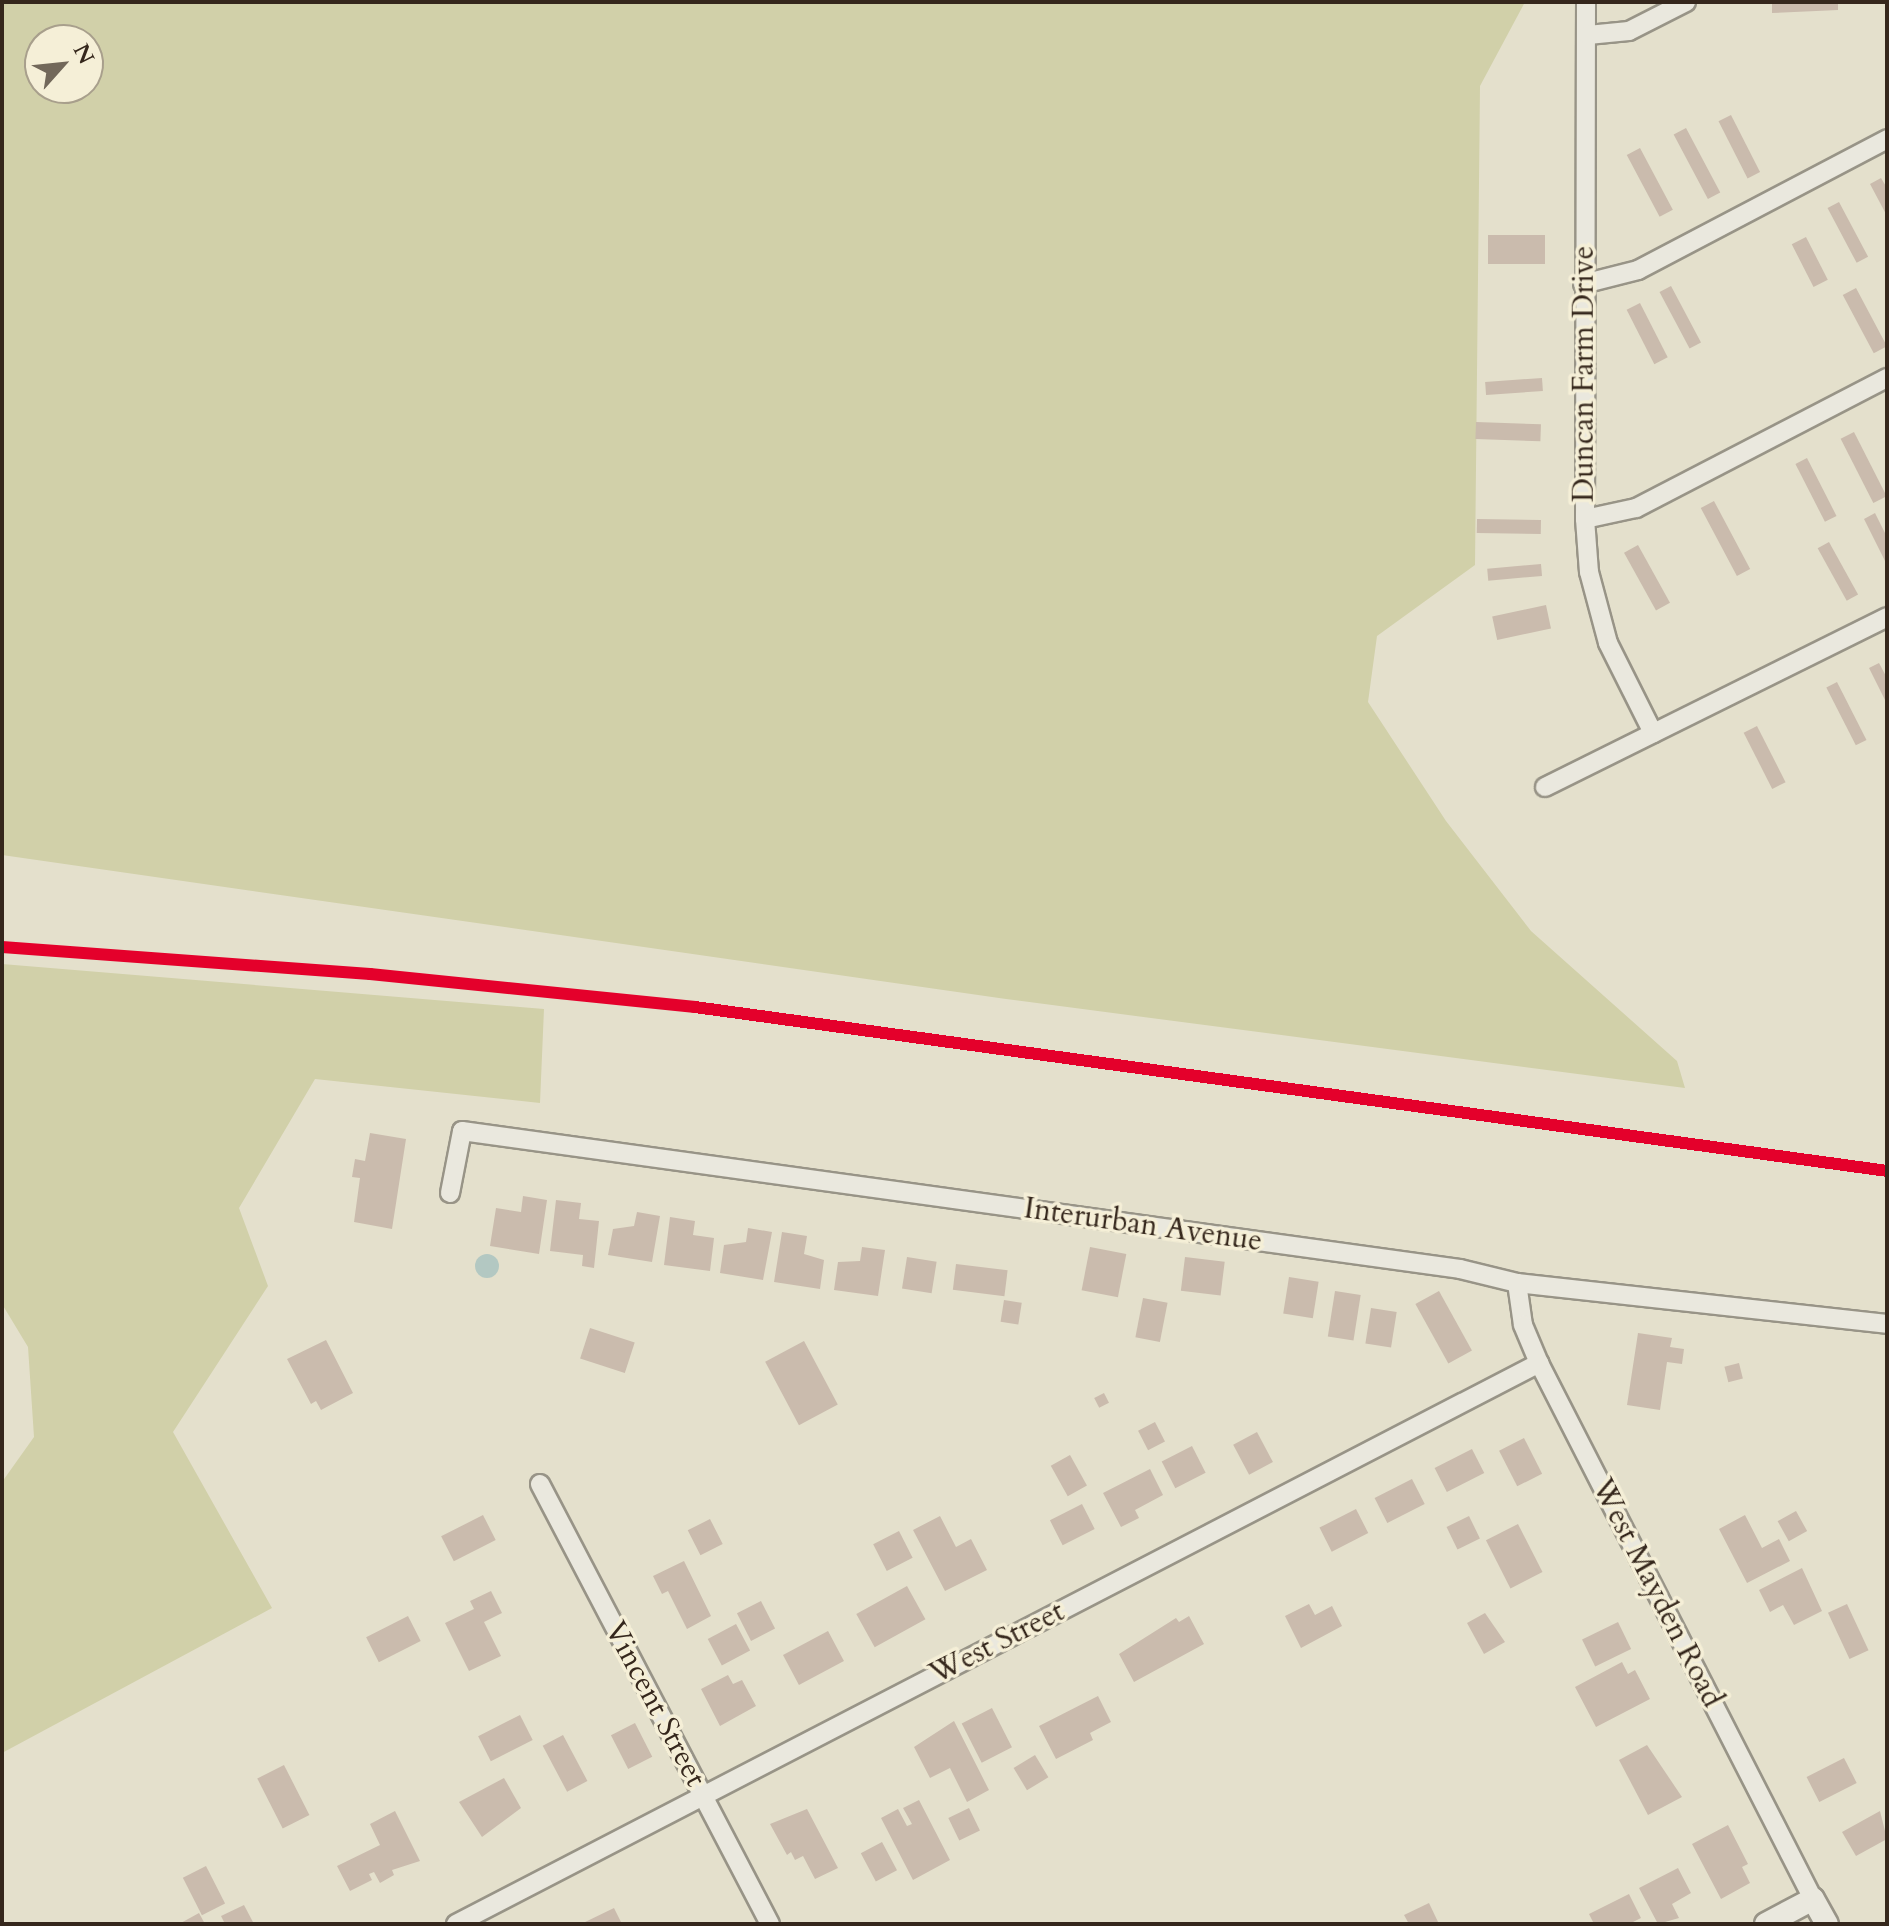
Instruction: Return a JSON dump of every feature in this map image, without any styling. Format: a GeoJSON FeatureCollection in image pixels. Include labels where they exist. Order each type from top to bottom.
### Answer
{"type":"FeatureCollection","features":[{"type":"Feature","properties":{"kind":"street","name":"Duncan Farm Drive"},"geometry":{"type":"LineString","coordinates":[[1586,2],[1583,284],[1585,519],[1599,619],[1653,733]]}},
{"type":"Feature","properties":{"kind":"street"},"geometry":{"type":"LineString","coordinates":[[1588,35],[1629,31],[1686,2]]}},
{"type":"Feature","properties":{"kind":"street"},"geometry":{"type":"LineString","coordinates":[[1583,284],[1638,270],[1887,139]]}},
{"type":"Feature","properties":{"kind":"street"},"geometry":{"type":"LineString","coordinates":[[1585,519],[1636,508],[1887,378]]}},
{"type":"Feature","properties":{"kind":"street"},"geometry":{"type":"LineString","coordinates":[[1545,787],[1887,617]]}},
{"type":"Feature","properties":{"kind":"street","name":"Interurban Avenue"},"geometry":{"type":"LineString","coordinates":[[450,1193],[462,1131],[1460,1269],[1517,1283],[1887,1324]]}},
{"type":"Feature","properties":{"kind":"street","name":"West Mayden Road"},"geometry":{"type":"LineString","coordinates":[[1517,1283],[1523,1325],[1539,1363],[1813,1899]]}},
{"type":"Feature","properties":{"kind":"street","name":"West Street"},"geometry":{"type":"LineString","coordinates":[[456,1924],[1539,1363]]}},
{"type":"Feature","properties":{"kind":"street","name":"Vincent Street"},"geometry":{"type":"LineString","coordinates":[[540,1484],[770,1924]]}},
{"type":"Feature","properties":{"kind":"street"},"geometry":{"type":"LineString","coordinates":[[1766,1924],[1813,1899],[1827,1924]]}},
{"type":"Feature","properties":{"kind":"green space"},"geometry":{"type":"Polygon","coordinates":[[[2,2],[1525,2],[1480,86],[1475,565],[1377,636],[1368,702],[1446,821],[1531,931],[1677,1061],[1685,1088],[1006,999],[2,855],[2,2]]]}},
{"type":"Feature","properties":{"kind":"green space"},"geometry":{"type":"Polygon","coordinates":[[[2,964],[544,1009],[540,1103],[315,1079],[239,1208],[268,1286],[173,1432],[272,1608],[2,1753],[2,1482],[34,1437],[28,1347],[2,1304],[2,964]]]}},
{"type":"Feature","properties":{"kind":"water"},"geometry":{"type":"Polygon","coordinates":[[[487,1254],[498,1261],[499,1266],[492,1277],[487,1278],[476,1271],[475,1266],[482,1255],[487,1254]]]}},
{"type":"Feature","properties":{"kind":"building"},"geometry":{"type":"Polygon","coordinates":[[[1772,2],[1838,2],[1838,10],[1772,13],[1772,2]]]}},
{"type":"Feature","properties":{"kind":"building"},"geometry":{"type":"Polygon","coordinates":[[[1731,115],[1760,172],[1748,178],[1719,121],[1731,115]]]}},
{"type":"Feature","properties":{"kind":"building"},"geometry":{"type":"Polygon","coordinates":[[[1686,128],[1720,192],[1708,199],[1674,135],[1686,128]]]}},
{"type":"Feature","properties":{"kind":"building"},"geometry":{"type":"Polygon","coordinates":[[[1640,148],[1673,210],[1660,217],[1627,155],[1640,148]]]}},
{"type":"Feature","properties":{"kind":"building"},"geometry":{"type":"Polygon","coordinates":[[[1881,178],[1887,188],[1887,216],[1870,184],[1881,178]]]}},
{"type":"Feature","properties":{"kind":"building"},"geometry":{"type":"Polygon","coordinates":[[[1839,202],[1868,257],[1857,263],[1828,208],[1839,202]]]}},
{"type":"Feature","properties":{"kind":"building"},"geometry":{"type":"Polygon","coordinates":[[[1488,235],[1545,235],[1545,264],[1488,264],[1488,235]]]}},
{"type":"Feature","properties":{"kind":"building"},"geometry":{"type":"Polygon","coordinates":[[[1806,237],[1828,280],[1814,287],[1792,244],[1806,237]]]}},
{"type":"Feature","properties":{"kind":"building"},"geometry":{"type":"Polygon","coordinates":[[[1671,286],[1701,343],[1690,349],[1660,292],[1671,286]]]}},
{"type":"Feature","properties":{"kind":"building"},"geometry":{"type":"Polygon","coordinates":[[[1856,288],[1887,346],[1874,353],[1843,295],[1856,288]]]}},
{"type":"Feature","properties":{"kind":"building"},"geometry":{"type":"Polygon","coordinates":[[[1640,303],[1668,357],[1654,364],[1627,310],[1640,303]]]}},
{"type":"Feature","properties":{"kind":"building"},"geometry":{"type":"Polygon","coordinates":[[[1542,378],[1543,391],[1486,395],[1485,382],[1542,378]]]}},
{"type":"Feature","properties":{"kind":"building"},"geometry":{"type":"Polygon","coordinates":[[[1476,422],[1541,424],[1540,441],[1475,439],[1476,422]]]}},
{"type":"Feature","properties":{"kind":"building"},"geometry":{"type":"Polygon","coordinates":[[[1854,432],[1887,496],[1873,503],[1841,439],[1854,432]]]}},
{"type":"Feature","properties":{"kind":"building"},"geometry":{"type":"Polygon","coordinates":[[[1807,458],[1837,516],[1825,522],[1795,464],[1807,458]]]}},
{"type":"Feature","properties":{"kind":"building"},"geometry":{"type":"Polygon","coordinates":[[[1714,501],[1750,569],[1737,576],[1701,508],[1714,501]]]}},
{"type":"Feature","properties":{"kind":"building"},"geometry":{"type":"Polygon","coordinates":[[[1875,513],[1887,537],[1887,565],[1864,519],[1875,513]]]}},
{"type":"Feature","properties":{"kind":"building"},"geometry":{"type":"Polygon","coordinates":[[[1477,519],[1541,520],[1541,534],[1477,533],[1477,519]]]}},
{"type":"Feature","properties":{"kind":"building"},"geometry":{"type":"Polygon","coordinates":[[[1829,542],[1858,594],[1847,601],[1818,548],[1829,542]]]}},
{"type":"Feature","properties":{"kind":"building"},"geometry":{"type":"Polygon","coordinates":[[[1638,545],[1670,603],[1656,610],[1624,553],[1638,545]]]}},
{"type":"Feature","properties":{"kind":"building"},"geometry":{"type":"Polygon","coordinates":[[[1541,564],[1542,576],[1488,581],[1487,569],[1541,564]]]}},
{"type":"Feature","properties":{"kind":"building"},"geometry":{"type":"Polygon","coordinates":[[[1546,605],[1551,628],[1497,640],[1492,616],[1546,605]]]}},
{"type":"Feature","properties":{"kind":"building"},"geometry":{"type":"Polygon","coordinates":[[[1879,663],[1887,678],[1887,704],[1869,668],[1879,663]]]}},
{"type":"Feature","properties":{"kind":"building"},"geometry":{"type":"Polygon","coordinates":[[[1837,682],[1867,740],[1856,745],[1826,687],[1837,682]]]}},
{"type":"Feature","properties":{"kind":"building"},"geometry":{"type":"Polygon","coordinates":[[[1757,726],[1786,782],[1772,789],[1744,733],[1757,726]]]}},
{"type":"Feature","properties":{"kind":"building"},"geometry":{"type":"Polygon","coordinates":[[[370,1133],[406,1139],[392,1229],[354,1222],[360,1178],[352,1177],[355,1159],[365,1161],[370,1133]]]}},
{"type":"Feature","properties":{"kind":"building"},"geometry":{"type":"Polygon","coordinates":[[[523,1196],[547,1200],[539,1254],[490,1246],[496,1208],[521,1212],[523,1196]]]}},
{"type":"Feature","properties":{"kind":"building"},"geometry":{"type":"Polygon","coordinates":[[[556,1200],[581,1203],[579,1219],[599,1221],[594,1268],[582,1266],[583,1255],[550,1251],[556,1200]]]}},
{"type":"Feature","properties":{"kind":"building"},"geometry":{"type":"Polygon","coordinates":[[[637,1212],[660,1216],[652,1262],[608,1255],[613,1229],[634,1226],[637,1212]]]}},
{"type":"Feature","properties":{"kind":"building"},"geometry":{"type":"Polygon","coordinates":[[[670,1217],[695,1221],[693,1235],[714,1238],[710,1271],[664,1265],[670,1217]]]}},
{"type":"Feature","properties":{"kind":"building"},"geometry":{"type":"Polygon","coordinates":[[[748,1228],[772,1232],[763,1280],[720,1273],[724,1245],[746,1242],[748,1228]]]}},
{"type":"Feature","properties":{"kind":"building"},"geometry":{"type":"Polygon","coordinates":[[[782,1232],[807,1236],[804,1254],[824,1260],[820,1289],[774,1282],[782,1232]]]}},
{"type":"Feature","properties":{"kind":"building"},"geometry":{"type":"Polygon","coordinates":[[[862,1247],[885,1250],[878,1296],[834,1290],[838,1262],[860,1261],[862,1247]]]}},
{"type":"Feature","properties":{"kind":"building"},"geometry":{"type":"Polygon","coordinates":[[[1090,1247],[1126,1254],[1118,1297],[1082,1290],[1090,1247]]]}},
{"type":"Feature","properties":{"kind":"building"},"geometry":{"type":"Polygon","coordinates":[[[907,1257],[937,1262],[932,1293],[902,1289],[907,1257]]]}},
{"type":"Feature","properties":{"kind":"building"},"geometry":{"type":"Polygon","coordinates":[[[1185,1257],[1225,1262],[1221,1296],[1181,1291],[1185,1257]]]}},
{"type":"Feature","properties":{"kind":"building"},"geometry":{"type":"Polygon","coordinates":[[[956,1264],[1008,1270],[1004,1296],[953,1290],[956,1264]]]}},
{"type":"Feature","properties":{"kind":"building"},"geometry":{"type":"Polygon","coordinates":[[[1289,1277],[1319,1282],[1313,1318],[1283,1314],[1289,1277]]]}},
{"type":"Feature","properties":{"kind":"building"},"geometry":{"type":"Polygon","coordinates":[[[1335,1291],[1361,1295],[1353,1341],[1328,1336],[1335,1291]]]}},
{"type":"Feature","properties":{"kind":"building"},"geometry":{"type":"Polygon","coordinates":[[[1439,1291],[1472,1350],[1448,1364],[1415,1304],[1439,1291]]]}},
{"type":"Feature","properties":{"kind":"building"},"geometry":{"type":"Polygon","coordinates":[[[1143,1298],[1168,1303],[1160,1342],[1135,1337],[1143,1298]]]}},
{"type":"Feature","properties":{"kind":"building"},"geometry":{"type":"Polygon","coordinates":[[[1004,1300],[1022,1303],[1018,1325],[1001,1322],[1004,1300]]]}},
{"type":"Feature","properties":{"kind":"building"},"geometry":{"type":"Polygon","coordinates":[[[1371,1308],[1397,1312],[1391,1348],[1365,1344],[1371,1308]]]}},
{"type":"Feature","properties":{"kind":"building"},"geometry":{"type":"Polygon","coordinates":[[[590,1328],[635,1343],[625,1373],[580,1358],[590,1328]]]}},
{"type":"Feature","properties":{"kind":"building"},"geometry":{"type":"Polygon","coordinates":[[[1638,1333],[1672,1338],[1670,1347],[1684,1349],[1682,1364],[1667,1362],[1660,1410],[1627,1405],[1638,1333]]]}},
{"type":"Feature","properties":{"kind":"building"},"geometry":{"type":"Polygon","coordinates":[[[326,1340],[353,1393],[321,1410],[316,1401],[311,1404],[287,1359],[326,1340]]]}},
{"type":"Feature","properties":{"kind":"building"},"geometry":{"type":"Polygon","coordinates":[[[804,1341],[838,1405],[799,1425],[765,1362],[804,1341]]]}},
{"type":"Feature","properties":{"kind":"building"},"geometry":{"type":"Polygon","coordinates":[[[1739,1363],[1743,1379],[1728,1382],[1724,1367],[1739,1363]]]}},
{"type":"Feature","properties":{"kind":"building"},"geometry":{"type":"Polygon","coordinates":[[[1104,1393],[1109,1403],[1099,1408],[1094,1398],[1104,1393]]]}},
{"type":"Feature","properties":{"kind":"building"},"geometry":{"type":"Polygon","coordinates":[[[1155,1422],[1165,1442],[1148,1450],[1138,1431],[1155,1422]]]}},
{"type":"Feature","properties":{"kind":"building"},"geometry":{"type":"Polygon","coordinates":[[[1257,1432],[1273,1462],[1249,1475],[1233,1445],[1257,1432]]]}},
{"type":"Feature","properties":{"kind":"building"},"geometry":{"type":"Polygon","coordinates":[[[1524,1438],[1542,1474],[1517,1486],[1499,1451],[1524,1438]]]}},
{"type":"Feature","properties":{"kind":"building"},"geometry":{"type":"Polygon","coordinates":[[[1192,1446],[1206,1473],[1175,1488],[1162,1461],[1192,1446]]]}},
{"type":"Feature","properties":{"kind":"building"},"geometry":{"type":"Polygon","coordinates":[[[1472,1449],[1484,1473],[1447,1492],[1435,1468],[1472,1449]]]}},
{"type":"Feature","properties":{"kind":"building"},"geometry":{"type":"Polygon","coordinates":[[[1070,1455],[1087,1486],[1068,1496],[1051,1466],[1070,1455]]]}},
{"type":"Feature","properties":{"kind":"building"},"geometry":{"type":"Polygon","coordinates":[[[1150,1469],[1163,1495],[1135,1510],[1139,1518],[1121,1527],[1103,1493],[1150,1469]]]}},
{"type":"Feature","properties":{"kind":"building"},"geometry":{"type":"Polygon","coordinates":[[[1412,1479],[1425,1504],[1387,1523],[1375,1498],[1412,1479]]]}},
{"type":"Feature","properties":{"kind":"building"},"geometry":{"type":"Polygon","coordinates":[[[1082,1504],[1095,1529],[1063,1545],[1050,1520],[1082,1504]]]}},
{"type":"Feature","properties":{"kind":"building"},"geometry":{"type":"Polygon","coordinates":[[[1356,1509],[1368,1533],[1332,1552],[1319,1528],[1356,1509]]]}},
{"type":"Feature","properties":{"kind":"building"},"geometry":{"type":"Polygon","coordinates":[[[1796,1511],[1807,1531],[1789,1541],[1778,1521],[1796,1511]]]}},
{"type":"Feature","properties":{"kind":"building"},"geometry":{"type":"Polygon","coordinates":[[[483,1515],[496,1540],[454,1561],[441,1536],[483,1515]]]}},
{"type":"Feature","properties":{"kind":"building"},"geometry":{"type":"Polygon","coordinates":[[[1745,1515],[1762,1548],[1779,1539],[1790,1561],[1747,1583],[1719,1529],[1745,1515]]]}},
{"type":"Feature","properties":{"kind":"building"},"geometry":{"type":"Polygon","coordinates":[[[940,1516],[956,1547],[971,1539],[987,1570],[945,1591],[913,1530],[940,1516]]]}},
{"type":"Feature","properties":{"kind":"building"},"geometry":{"type":"Polygon","coordinates":[[[1469,1516],[1480,1538],[1457,1549],[1447,1527],[1469,1516]]]}},
{"type":"Feature","properties":{"kind":"building"},"geometry":{"type":"Polygon","coordinates":[[[710,1519],[723,1544],[700,1555],[688,1530],[710,1519]]]}},
{"type":"Feature","properties":{"kind":"building"},"geometry":{"type":"Polygon","coordinates":[[[1518,1524],[1543,1572],[1510,1588],[1486,1540],[1518,1524]]]}},
{"type":"Feature","properties":{"kind":"building"},"geometry":{"type":"Polygon","coordinates":[[[899,1531],[913,1558],[887,1571],[873,1544],[899,1531]]]}},
{"type":"Feature","properties":{"kind":"building"},"geometry":{"type":"Polygon","coordinates":[[[684,1561],[711,1616],[687,1629],[668,1591],[662,1594],[653,1576],[684,1561]]]}},
{"type":"Feature","properties":{"kind":"building"},"geometry":{"type":"Polygon","coordinates":[[[1802,1568],[1822,1611],[1794,1625],[1783,1605],[1770,1612],[1759,1590],[1802,1568]]]}},
{"type":"Feature","properties":{"kind":"building"},"geometry":{"type":"Polygon","coordinates":[[[907,1586],[925,1619],[875,1647],[856,1614],[907,1586]]]}},
{"type":"Feature","properties":{"kind":"building"},"geometry":{"type":"Polygon","coordinates":[[[491,1591],[502,1613],[484,1622],[501,1656],[469,1671],[445,1623],[474,1609],[470,1601],[491,1591]]]}},
{"type":"Feature","properties":{"kind":"building"},"geometry":{"type":"Polygon","coordinates":[[[761,1601],[775,1629],[751,1641],[737,1613],[761,1601]]]}},
{"type":"Feature","properties":{"kind":"building"},"geometry":{"type":"Polygon","coordinates":[[[1309,1604],[1315,1615],[1332,1606],[1342,1626],[1301,1648],[1285,1616],[1309,1604]]]}},
{"type":"Feature","properties":{"kind":"building"},"geometry":{"type":"Polygon","coordinates":[[[1847,1604],[1869,1650],[1850,1659],[1828,1613],[1847,1604]]]}},
{"type":"Feature","properties":{"kind":"building"},"geometry":{"type":"Polygon","coordinates":[[[1485,1613],[1505,1642],[1484,1654],[1467,1623],[1485,1613]]]}},
{"type":"Feature","properties":{"kind":"building"},"geometry":{"type":"Polygon","coordinates":[[[408,1616],[421,1641],[379,1662],[366,1637],[408,1616]]]}},
{"type":"Feature","properties":{"kind":"building"},"geometry":{"type":"Polygon","coordinates":[[[1189,1616],[1204,1644],[1134,1682],[1119,1654],[1176,1618],[1179,1622],[1189,1616]]]}},
{"type":"Feature","properties":{"kind":"building"},"geometry":{"type":"Polygon","coordinates":[[[1618,1622],[1631,1649],[1595,1666],[1582,1640],[1618,1622]]]}},
{"type":"Feature","properties":{"kind":"building"},"geometry":{"type":"Polygon","coordinates":[[[736,1624],[750,1650],[722,1666],[708,1639],[736,1624]]]}},
{"type":"Feature","properties":{"kind":"building"},"geometry":{"type":"Polygon","coordinates":[[[828,1631],[844,1661],[799,1685],[783,1655],[828,1631]]]}},
{"type":"Feature","properties":{"kind":"building"},"geometry":{"type":"Polygon","coordinates":[[[1622,1662],[1628,1674],[1635,1670],[1650,1699],[1596,1727],[1575,1687],[1622,1662]]]}},
{"type":"Feature","properties":{"kind":"building"},"geometry":{"type":"Polygon","coordinates":[[[728,1675],[733,1684],[742,1680],[756,1706],[720,1726],[701,1689],[728,1675]]]}},
{"type":"Feature","properties":{"kind":"building"},"geometry":{"type":"Polygon","coordinates":[[[1098,1696],[1111,1722],[1090,1733],[1093,1740],[1056,1759],[1039,1726],[1098,1696]]]}},
{"type":"Feature","properties":{"kind":"building"},"geometry":{"type":"Polygon","coordinates":[[[992,1708],[1012,1747],[982,1763],[962,1723],[992,1708]]]}},
{"type":"Feature","properties":{"kind":"building"},"geometry":{"type":"Polygon","coordinates":[[[520,1715],[533,1740],[491,1761],[478,1736],[520,1715]]]}},
{"type":"Feature","properties":{"kind":"building"},"geometry":{"type":"Polygon","coordinates":[[[954,1721],[989,1790],[967,1802],[950,1768],[930,1778],[914,1747],[954,1721]]]}},
{"type":"Feature","properties":{"kind":"building"},"geometry":{"type":"Polygon","coordinates":[[[635,1723],[652,1757],[628,1769],[611,1735],[635,1723]]]}},
{"type":"Feature","properties":{"kind":"building"},"geometry":{"type":"Polygon","coordinates":[[[563,1735],[587,1781],[567,1792],[543,1746],[563,1735]]]}},
{"type":"Feature","properties":{"kind":"building"},"geometry":{"type":"Polygon","coordinates":[[[1647,1745],[1682,1797],[1648,1815],[1619,1760],[1647,1745]]]}},
{"type":"Feature","properties":{"kind":"building"},"geometry":{"type":"Polygon","coordinates":[[[1035,1755],[1048,1777],[1027,1790],[1014,1768],[1035,1755]]]}},
{"type":"Feature","properties":{"kind":"building"},"geometry":{"type":"Polygon","coordinates":[[[1844,1758],[1857,1783],[1819,1802],[1807,1777],[1844,1758]]]}},
{"type":"Feature","properties":{"kind":"building"},"geometry":{"type":"Polygon","coordinates":[[[284,1765],[309,1815],[283,1829],[257,1779],[284,1765]]]}},
{"type":"Feature","properties":{"kind":"building"},"geometry":{"type":"Polygon","coordinates":[[[504,1778],[521,1808],[482,1837],[459,1802],[504,1778]]]}},
{"type":"Feature","properties":{"kind":"building"},"geometry":{"type":"Polygon","coordinates":[[[919,1800],[950,1860],[913,1880],[881,1818],[898,1809],[907,1826],[912,1824],[903,1808],[919,1800]]]}},
{"type":"Feature","properties":{"kind":"building"},"geometry":{"type":"Polygon","coordinates":[[[969,1808],[980,1830],[959,1841],[948,1818],[969,1808]]]}},
{"type":"Feature","properties":{"kind":"building"},"geometry":{"type":"Polygon","coordinates":[[[807,1809],[838,1868],[815,1879],[803,1856],[795,1860],[791,1852],[787,1855],[770,1824],[807,1809]]]}},
{"type":"Feature","properties":{"kind":"building"},"geometry":{"type":"Polygon","coordinates":[[[395,1811],[420,1861],[392,1870],[394,1875],[380,1883],[374,1872],[369,1874],[372,1880],[350,1891],[337,1866],[380,1845],[370,1824],[395,1811]]]}},
{"type":"Feature","properties":{"kind":"building"},"geometry":{"type":"Polygon","coordinates":[[[1880,1811],[1887,1839],[1856,1856],[1842,1832],[1880,1811]]]}},
{"type":"Feature","properties":{"kind":"building"},"geometry":{"type":"Polygon","coordinates":[[[1728,1825],[1748,1864],[1742,1867],[1750,1883],[1721,1899],[1692,1844],[1728,1825]]]}},
{"type":"Feature","properties":{"kind":"building"},"geometry":{"type":"Polygon","coordinates":[[[882,1842],[897,1870],[876,1882],[861,1853],[882,1842]]]}},
{"type":"Feature","properties":{"kind":"building"},"geometry":{"type":"Polygon","coordinates":[[[206,1866],[225,1903],[202,1915],[183,1878],[206,1866]]]}},
{"type":"Feature","properties":{"kind":"building"},"geometry":{"type":"Polygon","coordinates":[[[1678,1868],[1691,1893],[1672,1904],[1679,1918],[1658,1924],[1639,1888],[1678,1868]]]}},
{"type":"Feature","properties":{"kind":"building"},"geometry":{"type":"Polygon","coordinates":[[[1629,1894],[1641,1918],[1629,1924],[1594,1924],[1589,1914],[1629,1894]]]}},
{"type":"Feature","properties":{"kind":"building"},"geometry":{"type":"Polygon","coordinates":[[[1429,1903],[1439,1924],[1409,1924],[1404,1915],[1429,1903]]]}},
{"type":"Feature","properties":{"kind":"building"},"geometry":{"type":"Polygon","coordinates":[[[244,1905],[254,1924],[225,1924],[221,1916],[244,1905]]]}},
{"type":"Feature","properties":{"kind":"building"},"geometry":{"type":"Polygon","coordinates":[[[614,1908],[622,1924],[581,1924],[614,1908]]]}},
{"type":"Feature","properties":{"kind":"building"},"geometry":{"type":"Polygon","coordinates":[[[199,1913],[205,1924],[179,1924],[199,1913]]]}},
{"type":"Feature","properties":{"kind":"transit line"},"geometry":{"type":"LineString","coordinates":[[2,947],[370,974],[695,1007],[1887,1171]]}}]}
